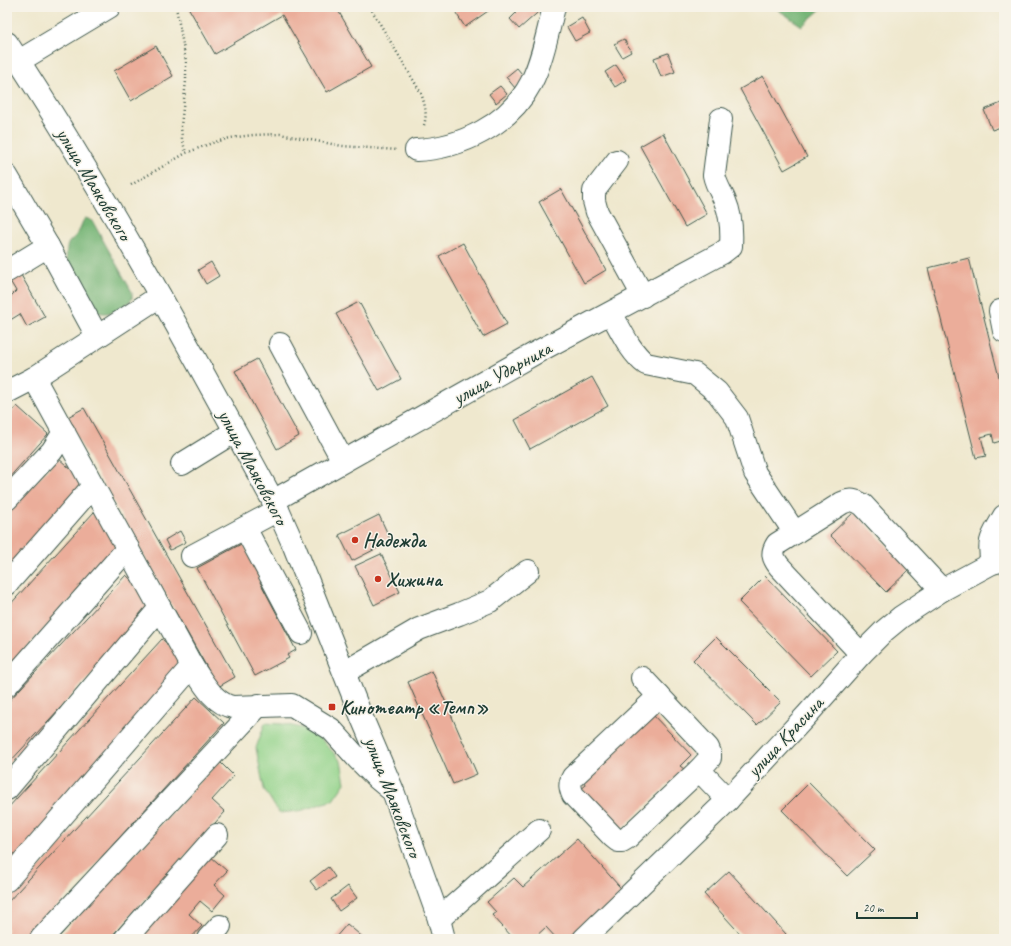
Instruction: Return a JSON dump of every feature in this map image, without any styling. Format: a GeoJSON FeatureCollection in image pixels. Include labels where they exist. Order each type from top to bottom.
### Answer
{"type":"FeatureCollection","features":[{"type":"Feature","properties":{"kind":"street"},"geometry":{"type":"LineString","coordinates":[[19,61],[109,7]]}},
{"type":"Feature","properties":{"kind":"street"},"geometry":{"type":"LineString","coordinates":[[416,150],[443,147],[463,141],[482,132],[497,122],[513,107],[531,83],[537,69],[554,7]]}},
{"type":"Feature","properties":{"kind":"street","name":"улица Маяковского"},"geometry":{"type":"LineString","coordinates":[[7,43],[128,239],[275,505],[294,546],[393,791],[442,929]]}},
{"type":"Feature","properties":{"kind":"street","name":"улица Ударника"},"geometry":{"type":"LineString","coordinates":[[192,556],[245,528],[275,505],[343,461],[539,351],[722,253],[731,246],[732,234],[729,212],[715,182],[714,175],[721,119]]}},
{"type":"Feature","properties":{"kind":"street"},"geometry":{"type":"LineString","coordinates":[[617,161],[594,191],[594,201],[597,212],[643,296]]}},
{"type":"Feature","properties":{"kind":"street"},"geometry":{"type":"LineString","coordinates":[[7,176],[48,246],[97,336]]}},
{"type":"Feature","properties":{"kind":"street"},"geometry":{"type":"LineString","coordinates":[[7,271],[48,246]]}},
{"type":"Feature","properties":{"kind":"street"},"geometry":{"type":"LineString","coordinates":[[7,392],[34,378],[160,296]]}},
{"type":"Feature","properties":{"kind":"street"},"geometry":{"type":"LineString","coordinates":[[611,313],[639,359],[646,364],[695,374],[717,392],[737,418],[755,473],[795,533]]}},
{"type":"Feature","properties":{"kind":"street"},"geometry":{"type":"LineString","coordinates":[[280,344],[343,461]]}},
{"type":"Feature","properties":{"kind":"street"},"geometry":{"type":"LineString","coordinates":[[34,378],[192,666],[208,689],[226,705],[292,704],[330,729],[377,778],[393,791]]}},
{"type":"Feature","properties":{"kind":"street"},"geometry":{"type":"LineString","coordinates":[[7,499],[52,451],[64,432]]}},
{"type":"Feature","properties":{"kind":"street"},"geometry":{"type":"LineString","coordinates":[[182,464],[234,432]]}},
{"type":"Feature","properties":{"kind":"street"},"geometry":{"type":"LineString","coordinates":[[7,584],[93,486]]}},
{"type":"Feature","properties":{"kind":"street"},"geometry":{"type":"LineString","coordinates":[[861,654],[779,566],[773,557],[773,549],[777,544],[842,503],[849,500],[856,500],[863,505],[942,590]]}},
{"type":"Feature","properties":{"kind":"street"},"geometry":{"type":"LineString","coordinates":[[998,562],[990,551],[990,542],[1004,516]]}},
{"type":"Feature","properties":{"kind":"street"},"geometry":{"type":"LineString","coordinates":[[245,528],[301,633]]}},
{"type":"Feature","properties":{"kind":"street"},"geometry":{"type":"LineString","coordinates":[[7,685],[128,548]]}},
{"type":"Feature","properties":{"kind":"street","name":"улица Красина"},"geometry":{"type":"LineString","coordinates":[[584,939],[728,800],[861,654],[901,616],[942,590],[998,562]]}},
{"type":"Feature","properties":{"kind":"street"},"geometry":{"type":"LineString","coordinates":[[344,672],[419,629],[490,601],[528,571]]}},
{"type":"Feature","properties":{"kind":"street"},"geometry":{"type":"LineString","coordinates":[[7,788],[160,608]]}},
{"type":"Feature","properties":{"kind":"street"},"geometry":{"type":"LineString","coordinates":[[7,880],[192,666]]}},
{"type":"Feature","properties":{"kind":"street"},"geometry":{"type":"LineString","coordinates":[[642,678],[659,696],[708,748],[710,758],[627,838],[622,841],[618,841],[574,795],[570,788],[570,782],[573,777],[659,696]]}},
{"type":"Feature","properties":{"kind":"street"},"geometry":{"type":"LineString","coordinates":[[41,939],[259,705]]}},
{"type":"Feature","properties":{"kind":"street"},"geometry":{"type":"LineString","coordinates":[[699,770],[728,800]]}},
{"type":"Feature","properties":{"kind":"street"},"geometry":{"type":"LineString","coordinates":[[442,929],[539,830]]}},
{"type":"Feature","properties":{"kind":"street"},"geometry":{"type":"LineString","coordinates":[[125,939],[217,835]]}},
{"type":"Feature","properties":{"kind":"path"},"geometry":{"type":"LineString","coordinates":[[176,7],[186,61],[186,81],[181,126],[182,139],[186,153]]}},
{"type":"Feature","properties":{"kind":"path"},"geometry":{"type":"LineString","coordinates":[[132,185],[186,153],[230,138],[253,135],[280,134],[342,146],[416,150],[425,124],[425,106],[418,88],[370,7]]}},
{"type":"Feature","properties":{"kind":"green space"},"geometry":{"type":"Polygon","coordinates":[[[774,7],[823,7],[802,26],[774,7]]]}},
{"type":"Feature","properties":{"kind":"green space"},"geometry":{"type":"Polygon","coordinates":[[[85,218],[91,220],[94,224],[132,292],[132,299],[128,303],[112,312],[101,313],[95,311],[88,305],[67,261],[66,252],[68,245],[78,232],[85,218]]]}},
{"type":"Feature","properties":{"kind":"green space"},"geometry":{"type":"Polygon","coordinates":[[[265,723],[283,724],[306,729],[324,742],[341,761],[345,783],[333,800],[300,811],[279,813],[264,789],[256,748],[265,723]]]}},
{"type":"Feature","properties":{"kind":"building"},"geometry":{"type":"Polygon","coordinates":[[[188,7],[336,7],[371,67],[327,92],[282,15],[215,54],[188,7]]]}},
{"type":"Feature","properties":{"kind":"building"},"geometry":{"type":"Polygon","coordinates":[[[459,7],[489,7],[491,9],[465,27],[454,10],[459,7]]]}},
{"type":"Feature","properties":{"kind":"building"},"geometry":{"type":"Polygon","coordinates":[[[522,7],[544,7],[519,29],[510,19],[522,7]]]}},
{"type":"Feature","properties":{"kind":"building"},"geometry":{"type":"Polygon","coordinates":[[[582,18],[590,33],[575,41],[567,27],[582,18]]]}},
{"type":"Feature","properties":{"kind":"building"},"geometry":{"type":"Polygon","coordinates":[[[624,39],[631,52],[622,57],[614,44],[624,39]]]}},
{"type":"Feature","properties":{"kind":"building"},"geometry":{"type":"Polygon","coordinates":[[[156,46],[173,76],[131,101],[114,71],[156,46]]]}},
{"type":"Feature","properties":{"kind":"building"},"geometry":{"type":"Polygon","coordinates":[[[668,53],[675,72],[661,77],[654,58],[668,53]]]}},
{"type":"Feature","properties":{"kind":"building"},"geometry":{"type":"Polygon","coordinates":[[[616,65],[626,80],[615,87],[605,72],[616,65]]]}},
{"type":"Feature","properties":{"kind":"building"},"geometry":{"type":"Polygon","coordinates":[[[517,68],[526,79],[515,88],[506,77],[517,68]]]}},
{"type":"Feature","properties":{"kind":"building"},"geometry":{"type":"Polygon","coordinates":[[[763,76],[807,157],[784,170],[740,89],[763,76]]]}},
{"type":"Feature","properties":{"kind":"building"},"geometry":{"type":"Polygon","coordinates":[[[500,86],[507,94],[496,103],[489,94],[500,86]]]}},
{"type":"Feature","properties":{"kind":"building"},"geometry":{"type":"Polygon","coordinates":[[[1004,102],[1004,126],[992,130],[984,110],[1004,102]]]}},
{"type":"Feature","properties":{"kind":"building"},"geometry":{"type":"Polygon","coordinates":[[[663,133],[707,214],[685,227],[640,146],[663,133]]]}},
{"type":"Feature","properties":{"kind":"building"},"geometry":{"type":"Polygon","coordinates":[[[561,189],[606,270],[584,283],[539,202],[561,189]]]}},
{"type":"Feature","properties":{"kind":"building"},"geometry":{"type":"Polygon","coordinates":[[[463,243],[507,324],[483,337],[439,256],[463,243]]]}},
{"type":"Feature","properties":{"kind":"building"},"geometry":{"type":"Polygon","coordinates":[[[969,258],[1004,397],[1004,440],[994,443],[992,434],[981,437],[986,456],[976,458],[928,268],[969,258]]]}},
{"type":"Feature","properties":{"kind":"building"},"geometry":{"type":"Polygon","coordinates":[[[211,262],[219,276],[206,284],[198,270],[211,262]]]}},
{"type":"Feature","properties":{"kind":"building"},"geometry":{"type":"Polygon","coordinates":[[[21,275],[45,317],[27,327],[20,314],[7,322],[7,300],[16,291],[10,281],[21,275]]]}},
{"type":"Feature","properties":{"kind":"building"},"geometry":{"type":"Polygon","coordinates":[[[359,302],[401,379],[379,391],[336,314],[359,302]]]}},
{"type":"Feature","properties":{"kind":"building"},"geometry":{"type":"Polygon","coordinates":[[[257,359],[299,436],[277,449],[235,371],[257,359]]]}},
{"type":"Feature","properties":{"kind":"building"},"geometry":{"type":"Polygon","coordinates":[[[592,377],[608,406],[530,449],[515,420],[592,377]]]}},
{"type":"Feature","properties":{"kind":"building"},"geometry":{"type":"Polygon","coordinates":[[[17,406],[48,434],[7,480],[7,418],[17,406]]]}},
{"type":"Feature","properties":{"kind":"building"},"geometry":{"type":"Polygon","coordinates":[[[84,408],[235,677],[218,687],[66,418],[84,408]]]}},
{"type":"Feature","properties":{"kind":"building"},"geometry":{"type":"Polygon","coordinates":[[[58,458],[90,486],[7,577],[7,514],[58,458]]]}},
{"type":"Feature","properties":{"kind":"building"},"geometry":{"type":"Polygon","coordinates":[[[94,512],[125,540],[7,670],[7,608],[94,512]]]}},
{"type":"Feature","properties":{"kind":"building"},"geometry":{"type":"Polygon","coordinates":[[[854,512],[910,569],[886,592],[830,535],[854,512]]]}},
{"type":"Feature","properties":{"kind":"building"},"geometry":{"type":"Polygon","coordinates":[[[379,515],[391,541],[352,561],[339,535],[379,515]]]}},
{"type":"Feature","properties":{"kind":"building"},"geometry":{"type":"Polygon","coordinates":[[[180,531],[186,542],[170,550],[165,540],[180,531]]]}},
{"type":"Feature","properties":{"kind":"building"},"geometry":{"type":"Polygon","coordinates":[[[243,543],[263,580],[260,582],[296,650],[287,655],[289,658],[255,676],[197,568],[243,543]]]}},
{"type":"Feature","properties":{"kind":"building","name":"Хижина"},"geometry":{"type":"Polygon","coordinates":[[[381,554],[400,592],[374,605],[355,566],[381,554]]]}},
{"type":"Feature","properties":{"kind":"building"},"geometry":{"type":"Polygon","coordinates":[[[126,575],[157,604],[7,765],[7,703],[126,575]]]}},
{"type":"Feature","properties":{"kind":"building"},"geometry":{"type":"Polygon","coordinates":[[[765,576],[837,651],[811,676],[739,602],[765,576]]]}},
{"type":"Feature","properties":{"kind":"building"},"geometry":{"type":"Polygon","coordinates":[[[716,637],[781,702],[757,725],[693,660],[716,637]]]}},
{"type":"Feature","properties":{"kind":"building"},"geometry":{"type":"Polygon","coordinates":[[[162,639],[192,666],[7,868],[7,809],[162,639]]]}},
{"type":"Feature","properties":{"kind":"building"},"geometry":{"type":"Polygon","coordinates":[[[432,671],[477,774],[453,784],[408,682],[432,671]]]}},
{"type":"Feature","properties":{"kind":"building"},"geometry":{"type":"Polygon","coordinates":[[[196,697],[224,723],[27,939],[7,939],[7,903],[196,697]]]}},
{"type":"Feature","properties":{"kind":"building"},"geometry":{"type":"Polygon","coordinates":[[[652,714],[691,755],[680,766],[684,769],[619,831],[580,790],[586,785],[582,780],[652,714]]]}},
{"type":"Feature","properties":{"kind":"building"},"geometry":{"type":"Polygon","coordinates":[[[219,761],[234,776],[212,800],[225,812],[109,939],[57,939],[219,761]]]}},
{"type":"Feature","properties":{"kind":"building"},"geometry":{"type":"Polygon","coordinates":[[[809,783],[875,850],[847,876],[782,810],[809,783]]]}},
{"type":"Feature","properties":{"kind":"building"},"geometry":{"type":"Polygon","coordinates":[[[577,839],[627,895],[578,939],[557,939],[546,927],[533,939],[520,939],[518,937],[514,939],[492,915],[496,912],[487,902],[514,878],[523,887],[577,839]]]}},
{"type":"Feature","properties":{"kind":"building"},"geometry":{"type":"Polygon","coordinates":[[[209,855],[227,871],[214,885],[225,895],[212,911],[200,901],[189,914],[202,926],[190,939],[137,939],[209,855]]]}},
{"type":"Feature","properties":{"kind":"building"},"geometry":{"type":"Polygon","coordinates":[[[328,867],[335,877],[317,890],[310,881],[328,867]]]}},
{"type":"Feature","properties":{"kind":"building"},"geometry":{"type":"Polygon","coordinates":[[[729,871],[786,934],[781,939],[745,939],[704,894],[729,871]]]}},
{"type":"Feature","properties":{"kind":"building"},"geometry":{"type":"Polygon","coordinates":[[[348,886],[357,898],[339,911],[331,899],[348,886]]]}},
{"type":"Feature","properties":{"kind":"building"},"geometry":{"type":"Polygon","coordinates":[[[347,924],[365,939],[334,939],[347,924]]]}},
{"type":"Feature","properties":{"kind":"place","name":"Надежда"},"geometry":{"type":"Point","coordinates":[355,540]}},
{"type":"Feature","properties":{"kind":"place","name":"Хижина"},"geometry":{"type":"Point","coordinates":[378,579]}},
{"type":"Feature","properties":{"kind":"place","name":"Кинотеатр «Темп»"},"geometry":{"type":"Point","coordinates":[332,707]}}]}
